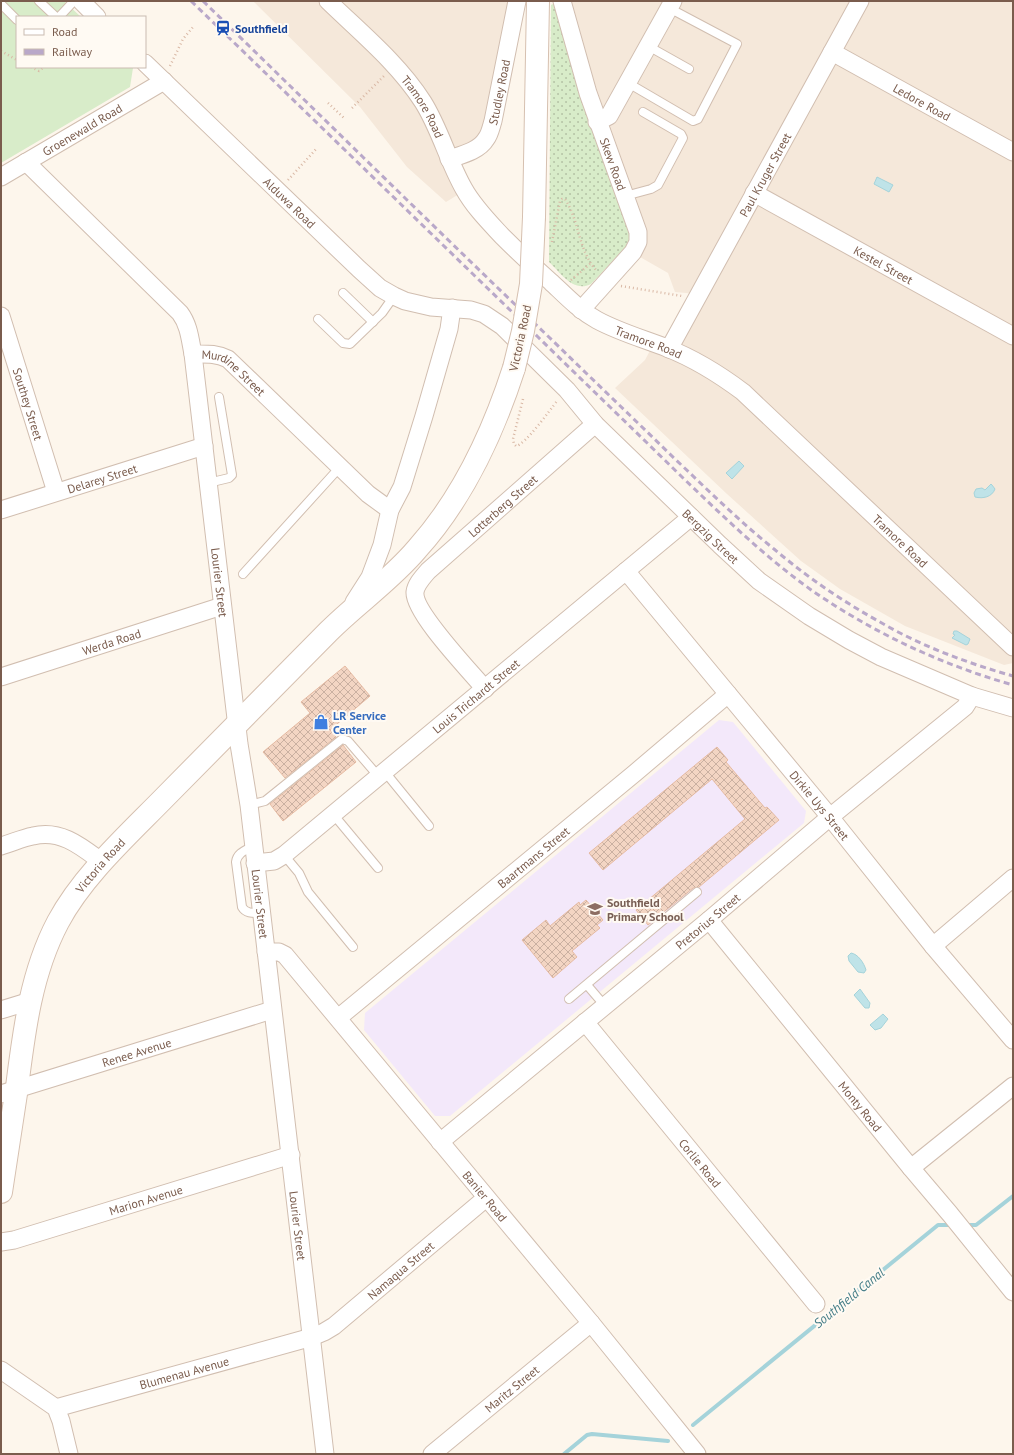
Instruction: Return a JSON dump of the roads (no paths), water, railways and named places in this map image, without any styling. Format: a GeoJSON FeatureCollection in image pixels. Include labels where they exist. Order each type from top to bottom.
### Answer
{"type":"FeatureCollection","features":[{"type":"Feature","properties":{"kind":"street"},"geometry":{"type":"LineString","coordinates":[[81,1],[96,16]]}},
{"type":"Feature","properties":{"kind":"street","name":"Tramore Road"},"geometry":{"type":"LineString","coordinates":[[328,1],[395,66],[412,86],[424,104],[464,190],[482,214],[581,310],[614,328],[669,349],[713,371],[743,392],[1013,647]]}},
{"type":"Feature","properties":{"kind":"street","name":"Studley Road"},"geometry":{"type":"LineString","coordinates":[[449,159],[480,146],[489,134],[493,121],[517,1]]}},
{"type":"Feature","properties":{"kind":"street","name":"Victoria Road"},"geometry":{"type":"LineString","coordinates":[[1,1188],[9,1091],[30,1001],[45,947],[59,919],[78,890],[102,862],[237,722],[344,616],[378,588],[414,553],[456,498],[488,439],[514,368],[523,331],[531,284],[534,217],[538,1]]}},
{"type":"Feature","properties":{"kind":"street","name":"Skew Road"},"geometry":{"type":"LineString","coordinates":[[562,1],[597,122],[638,232],[638,242],[633,252],[581,310]]}},
{"type":"Feature","properties":{"kind":"street","name":"Paul Kruger Street"},"geometry":{"type":"LineString","coordinates":[[669,349],[832,52],[857,2]]}},
{"type":"Feature","properties":{"kind":"street"},"geometry":{"type":"LineString","coordinates":[[597,122],[610,116],[671,4]]}},
{"type":"Feature","properties":{"kind":"street","name":"Ledore Road"},"geometry":{"type":"LineString","coordinates":[[832,52],[1013,152]]}},
{"type":"Feature","properties":{"kind":"street","name":"Alduwa Road"},"geometry":{"type":"LineString","coordinates":[[146,64],[370,280],[394,296],[419,305],[452,308]]}},
{"type":"Feature","properties":{"kind":"street","name":"Groenewald Road"},"geometry":{"type":"LineString","coordinates":[[1,177],[164,81]]}},
{"type":"Feature","properties":{"kind":"street","name":"Murdine Street"},"geometry":{"type":"LineString","coordinates":[[26,162],[180,313],[189,331],[193,354],[220,355],[228,359],[368,494],[390,510]]}},
{"type":"Feature","properties":{"kind":"street","name":"Kestel Street"},"geometry":{"type":"LineString","coordinates":[[754,193],[1013,336]]}},
{"type":"Feature","properties":{"kind":"street","name":"Victoria Road"},"geometry":{"type":"LineString","coordinates":[[344,616],[370,577],[382,545],[390,510],[402,486],[449,329],[452,308]]}},
{"type":"Feature","properties":{"kind":"street","name":"Bergzig Street"},"geometry":{"type":"LineString","coordinates":[[452,308],[470,310],[484,314],[502,326],[567,390],[595,424],[691,517],[760,581],[809,616],[881,657],[972,696],[1013,708]]}},
{"type":"Feature","properties":{"kind":"street","name":"Southey Street"},"geometry":{"type":"LineString","coordinates":[[1,316],[56,492]]}},
{"type":"Feature","properties":{"kind":"street","name":"Lourier Street"},"geometry":{"type":"LineString","coordinates":[[193,354],[239,744],[249,805],[325,1454]]}},
{"type":"Feature","properties":{"kind":"street","name":"Lotterberg Street"},"geometry":{"type":"LineString","coordinates":[[485,689],[426,619],[416,601],[415,592],[418,584],[428,571],[595,424]]}},
{"type":"Feature","properties":{"kind":"street","name":"Delarey Street"},"geometry":{"type":"LineString","coordinates":[[1,510],[204,446]]}},
{"type":"Feature","properties":{"kind":"street","name":"Louis Trichardt Street"},"geometry":{"type":"LineString","coordinates":[[255,863],[274,862],[284,855],[691,517]]}},
{"type":"Feature","properties":{"kind":"street","name":"Dirkie Uys Street"},"geometry":{"type":"LineString","coordinates":[[626,571],[830,817],[933,946],[1013,1040]]}},
{"type":"Feature","properties":{"kind":"street","name":"Werda Road"},"geometry":{"type":"LineString","coordinates":[[1,677],[222,606]]}},
{"type":"Feature","properties":{"kind":"street","name":"Baartmans Street"},"geometry":{"type":"LineString","coordinates":[[338,1018],[635,773],[728,694]]}},
{"type":"Feature","properties":{"kind":"street","name":"Pretorius Street"},"geometry":{"type":"LineString","coordinates":[[440,1142],[965,706],[972,696]]}},
{"type":"Feature","properties":{"kind":"street"},"geometry":{"type":"LineString","coordinates":[[1,846],[34,836],[46,834],[58,835],[79,845],[102,862]]}},
{"type":"Feature","properties":{"kind":"street"},"geometry":{"type":"LineString","coordinates":[[933,946],[1013,878]]}},
{"type":"Feature","properties":{"kind":"street","name":"Monty Road"},"geometry":{"type":"LineString","coordinates":[[709,920],[1013,1292]]}},
{"type":"Feature","properties":{"kind":"street","name":"Banier Road"},"geometry":{"type":"LineString","coordinates":[[266,952],[276,951],[283,953],[591,1323],[686,1445]]}},
{"type":"Feature","properties":{"kind":"street"},"geometry":{"type":"LineString","coordinates":[[1,1010],[30,1001]]}},
{"type":"Feature","properties":{"kind":"street","name":"Renee Avenue"},"geometry":{"type":"LineString","coordinates":[[9,1091],[272,1010]]}},
{"type":"Feature","properties":{"kind":"street","name":"Corlie Road"},"geometry":{"type":"LineString","coordinates":[[584,1022],[816,1304]]}},
{"type":"Feature","properties":{"kind":"street"},"geometry":{"type":"LineString","coordinates":[[911,1168],[1013,1086]]}},
{"type":"Feature","properties":{"kind":"street","name":"Marion Avenue"},"geometry":{"type":"LineString","coordinates":[[1,1242],[14,1240],[291,1155]]}},
{"type":"Feature","properties":{"kind":"street","name":"Namaqua Street"},"geometry":{"type":"LineString","coordinates":[[312,1337],[334,1326],[486,1198]]}},
{"type":"Feature","properties":{"kind":"street","name":"Maritz Street"},"geometry":{"type":"LineString","coordinates":[[432,1454],[591,1323]]}},
{"type":"Feature","properties":{"kind":"street","name":"Blumenau Avenue"},"geometry":{"type":"LineString","coordinates":[[56,1408],[312,1337]]}},
{"type":"Feature","properties":{"kind":"street"},"geometry":{"type":"LineString","coordinates":[[1,1370],[56,1408],[61,1421],[69,1454]]}},
{"type":"Feature","properties":{"kind":"lane"},"geometry":{"type":"LineString","coordinates":[[40,1],[56,16]]}},
{"type":"Feature","properties":{"kind":"lane"},"geometry":{"type":"LineString","coordinates":[[58,16],[74,1]]}},
{"type":"Feature","properties":{"kind":"lane"},"geometry":{"type":"LineString","coordinates":[[1,4],[16,19]]}},
{"type":"Feature","properties":{"kind":"lane"},"geometry":{"type":"LineString","coordinates":[[628,83],[693,121],[698,119],[737,44],[671,4]]}},
{"type":"Feature","properties":{"kind":"lane"},"geometry":{"type":"LineString","coordinates":[[648,46],[689,69]]}},
{"type":"Feature","properties":{"kind":"lane"},"geometry":{"type":"LineString","coordinates":[[625,196],[651,189],[658,185],[683,138],[681,134],[643,112]]}},
{"type":"Feature","properties":{"kind":"lane"},"geometry":{"type":"LineString","coordinates":[[343,293],[372,322]]}},
{"type":"Feature","properties":{"kind":"lane"},"geometry":{"type":"LineString","coordinates":[[318,319],[347,345],[352,343],[388,306],[394,296]]}},
{"type":"Feature","properties":{"kind":"lane"},"geometry":{"type":"LineString","coordinates":[[208,483],[229,478],[232,475],[219,397]]}},
{"type":"Feature","properties":{"kind":"lane"},"geometry":{"type":"LineString","coordinates":[[243,574],[340,467]]}},
{"type":"Feature","properties":{"kind":"lane"},"geometry":{"type":"LineString","coordinates":[[249,805],[264,801],[342,739],[348,741],[382,774],[429,826]]}},
{"type":"Feature","properties":{"kind":"lane"},"geometry":{"type":"LineString","coordinates":[[333,814],[378,868]]}},
{"type":"Feature","properties":{"kind":"lane"},"geometry":{"type":"LineString","coordinates":[[253,846],[239,854],[236,857],[236,862],[242,907],[247,912],[261,913]]}},
{"type":"Feature","properties":{"kind":"lane"},"geometry":{"type":"LineString","coordinates":[[284,855],[299,874],[308,892],[353,947]]}},
{"type":"Feature","properties":{"kind":"lane"},"geometry":{"type":"LineString","coordinates":[[569,999],[697,892]]}},
{"type":"Feature","properties":{"kind":"lane"},"geometry":{"type":"LineString","coordinates":[[586,985],[605,1006]]}},
{"type":"Feature","properties":{"kind":"water"},"geometry":{"type":"Polygon","coordinates":[[[877,177],[893,185],[889,192],[874,184],[877,177]]]}},
{"type":"Feature","properties":{"kind":"water"},"geometry":{"type":"Polygon","coordinates":[[[739,461],[744,466],[732,479],[726,473],[739,461]]]}},
{"type":"Feature","properties":{"kind":"water"},"geometry":{"type":"Polygon","coordinates":[[[991,484],[995,489],[992,494],[981,498],[975,497],[974,493],[976,489],[982,488],[985,490],[991,484]]]}},
{"type":"Feature","properties":{"kind":"water"},"geometry":{"type":"Polygon","coordinates":[[[954,631],[957,631],[970,639],[968,644],[966,645],[952,638],[955,635],[953,634],[954,631]]]}},
{"type":"Feature","properties":{"kind":"water"},"geometry":{"type":"Polygon","coordinates":[[[851,953],[856,955],[862,962],[866,970],[864,973],[858,972],[849,961],[848,956],[851,953]]]}},
{"type":"Feature","properties":{"kind":"water"},"geometry":{"type":"Polygon","coordinates":[[[860,989],[870,1003],[869,1008],[865,1008],[854,995],[860,989]]]}},
{"type":"Feature","properties":{"kind":"water"},"geometry":{"type":"Polygon","coordinates":[[[883,1014],[888,1019],[881,1028],[875,1030],[870,1025],[883,1014]]]}},
{"type":"Feature","properties":{"kind":"waterway","name":"Southfield Canal"},"geometry":{"type":"LineString","coordinates":[[966,1225],[976,1225],[1013,1196]]}},
{"type":"Feature","properties":{"kind":"waterway","name":"Southfield Canal"},"geometry":{"type":"LineString","coordinates":[[693,1425],[938,1225],[953,1225]]}},
{"type":"Feature","properties":{"kind":"waterway","name":"Southfield Canal"},"geometry":{"type":"LineString","coordinates":[[564,1454],[587,1435],[592,1434],[668,1441]]}},
{"type":"Feature","properties":{"kind":"railway"},"geometry":{"type":"LineString","coordinates":[[191,1],[682,477],[764,553],[817,594],[887,636],[961,668],[1013,685]]}},
{"type":"Feature","properties":{"kind":"railway"},"geometry":{"type":"LineString","coordinates":[[203,1],[675,459],[761,538],[825,588],[852,606],[896,631],[945,653],[1013,676]]}},
{"type":"Feature","properties":{"kind":"place","name":"Southfield"},"geometry":{"type":"Point","coordinates":[223,28]}},
{"type":"Feature","properties":{"kind":"place","name":"LR Service Center"},"geometry":{"type":"Point","coordinates":[321,722]}},
{"type":"Feature","properties":{"kind":"place","name":"Southfield Primary School"},"geometry":{"type":"Point","coordinates":[595,909]}}]}
